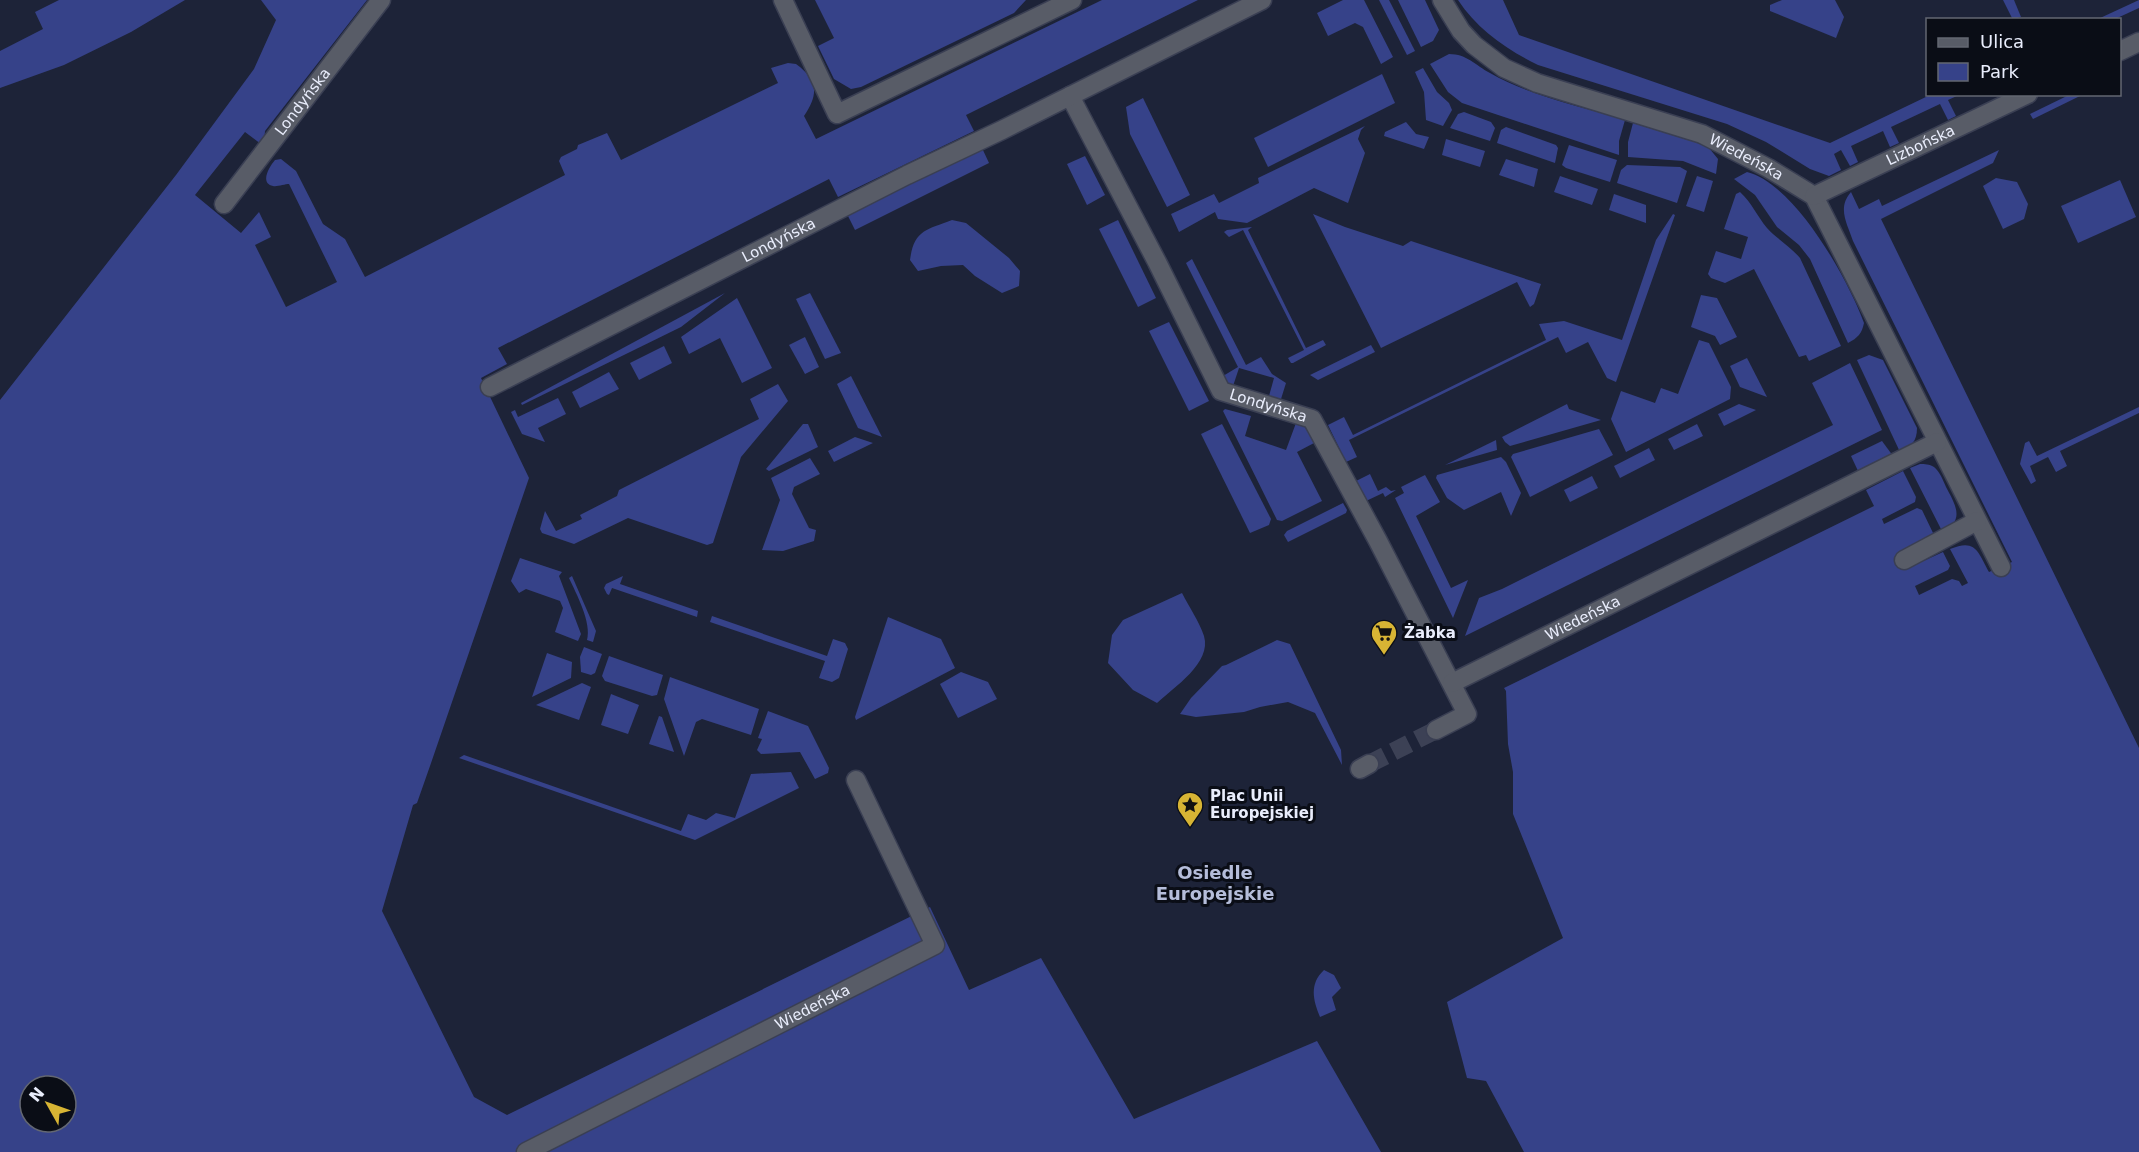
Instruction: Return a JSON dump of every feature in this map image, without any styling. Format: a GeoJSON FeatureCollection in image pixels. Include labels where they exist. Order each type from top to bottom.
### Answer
{"type":"FeatureCollection","features":[{"type":"Feature","properties":{"kind":"street","name":"Londyńska"},"geometry":{"type":"LineString","coordinates":[[224,204],[381,0]]}},
{"type":"Feature","properties":{"kind":"street"},"geometry":{"type":"LineString","coordinates":[[783,0],[837,114],[1062,2]]}},
{"type":"Feature","properties":{"kind":"street","name":"Londyńska"},"geometry":{"type":"LineString","coordinates":[[490,387],[907,175],[1262,0]]}},
{"type":"Feature","properties":{"kind":"street","name":"Wiedeńska"},"geometry":{"type":"LineString","coordinates":[[1442,0],[1461,31],[1474,45],[1504,68],[1537,83],[1711,137],[1814,196]]}},
{"type":"Feature","properties":{"kind":"street"},"geometry":{"type":"LineString","coordinates":[[2121,51],[2139,42]]}},
{"type":"Feature","properties":{"kind":"street","name":"Londyńska"},"geometry":{"type":"LineString","coordinates":[[1070,96],[1157,262],[1221,391],[1312,419],[1452,683]]}},
{"type":"Feature","properties":{"kind":"street","name":"Lizbońska"},"geometry":{"type":"LineString","coordinates":[[1814,196],[2024,96]]}},
{"type":"Feature","properties":{"kind":"street"},"geometry":{"type":"LineString","coordinates":[[1814,196],[2001,567]]}},
{"type":"Feature","properties":{"kind":"street","name":"Wiedeńska"},"geometry":{"type":"LineString","coordinates":[[1452,683],[1937,442]]}},
{"type":"Feature","properties":{"kind":"street"},"geometry":{"type":"LineString","coordinates":[[1904,560],[1977,521]]}},
{"type":"Feature","properties":{"kind":"street"},"geometry":{"type":"LineString","coordinates":[[1436,730],[1467,714],[1452,683]]}},
{"type":"Feature","properties":{"kind":"street","name":"Wiedeńska"},"geometry":{"type":"LineString","coordinates":[[526,1152],[935,945],[856,780]]}},
{"type":"Feature","properties":{"kind":"green space"},"geometry":{"type":"Polygon","coordinates":[[[59,0],[185,0],[131,32],[64,65],[0,88],[0,51],[43,29],[35,12],[59,0]]]}},
{"type":"Feature","properties":{"kind":"green space"},"geometry":{"type":"Polygon","coordinates":[[[261,0],[367,0],[265,131],[264,143],[261,144],[245,132],[195,195],[241,233],[259,212],[271,237],[255,245],[286,307],[337,282],[289,184],[275,186],[267,182],[267,174],[275,160],[281,159],[296,171],[323,224],[345,239],[365,277],[565,175],[559,161],[561,157],[577,149],[578,145],[607,133],[621,160],[778,83],[771,68],[788,63],[796,64],[809,76],[814,94],[804,116],[816,139],[1102,0],[1198,0],[966,115],[974,131],[838,197],[829,179],[498,348],[507,364],[481,378],[529,478],[417,803],[413,805],[382,911],[474,1097],[507,1115],[930,907],[969,990],[1041,958],[1134,1119],[1317,1041],[1381,1152],[0,1152],[0,400],[176,175],[254,69],[276,20],[261,0]]]}},
{"type":"Feature","properties":{"kind":"green space"},"geometry":{"type":"Polygon","coordinates":[[[815,0],[1026,0],[1014,13],[861,87],[851,89],[834,79],[818,46],[834,38],[815,0]]]}},
{"type":"Feature","properties":{"kind":"green space"},"geometry":{"type":"Polygon","coordinates":[[[1343,0],[1364,0],[1393,57],[1381,64],[1363,27],[1355,23],[1328,36],[1317,13],[1343,0]]]}},
{"type":"Feature","properties":{"kind":"green space"},"geometry":{"type":"Polygon","coordinates":[[[1379,0],[1389,0],[1415,51],[1407,55],[1379,0]]]}},
{"type":"Feature","properties":{"kind":"green space"},"geometry":{"type":"Polygon","coordinates":[[[1398,0],[1425,0],[1439,30],[1433,41],[1421,47],[1398,0]]]}},
{"type":"Feature","properties":{"kind":"green space"},"geometry":{"type":"Polygon","coordinates":[[[1458,0],[1503,0],[1519,35],[1830,143],[1928,96],[1957,96],[1948,100],[1956,116],[1948,120],[1940,104],[1891,127],[1899,143],[1890,147],[1883,131],[1851,146],[1858,162],[1850,166],[1841,150],[1834,154],[1841,170],[1829,176],[1810,169],[1766,142],[1727,124],[1538,65],[1515,53],[1494,38],[1458,0]]]}},
{"type":"Feature","properties":{"kind":"green space"},"geometry":{"type":"Polygon","coordinates":[[[1782,0],[1835,0],[1844,17],[1836,38],[1770,11],[1770,5],[1782,0]]]}},
{"type":"Feature","properties":{"kind":"green space"},"geometry":{"type":"Polygon","coordinates":[[[2003,0],[2014,0],[2021,17],[2012,18],[2003,0]]]}},
{"type":"Feature","properties":{"kind":"green space"},"geometry":{"type":"Polygon","coordinates":[[[2139,0],[2139,8],[2117,18],[2100,18],[2139,0]]]}},
{"type":"Feature","properties":{"kind":"green space"},"geometry":{"type":"Polygon","coordinates":[[[1449,54],[1466,58],[1490,73],[1522,88],[1625,120],[1619,141],[1619,155],[1462,103],[1448,92],[1430,64],[1449,54]]]}},
{"type":"Feature","properties":{"kind":"green space"},"geometry":{"type":"Polygon","coordinates":[[[1423,68],[1437,92],[1449,103],[1452,110],[1443,126],[1426,120],[1424,92],[1415,72],[1423,68]]]}},
{"type":"Feature","properties":{"kind":"green space"},"geometry":{"type":"Polygon","coordinates":[[[1382,74],[1395,103],[1268,167],[1254,138],[1382,74]]]}},
{"type":"Feature","properties":{"kind":"green space"},"geometry":{"type":"Polygon","coordinates":[[[2067,96],[2080,96],[2033,119],[2030,114],[2067,96]]]}},
{"type":"Feature","properties":{"kind":"green space"},"geometry":{"type":"Polygon","coordinates":[[[1143,98],[1190,195],[1167,207],[1130,134],[1126,107],[1143,98]]]}},
{"type":"Feature","properties":{"kind":"green space"},"geometry":{"type":"Polygon","coordinates":[[[1464,112],[1491,122],[1495,128],[1490,141],[1450,128],[1458,114],[1464,112]]]}},
{"type":"Feature","properties":{"kind":"green space"},"geometry":{"type":"Polygon","coordinates":[[[1406,122],[1416,134],[1429,137],[1424,149],[1384,136],[1385,132],[1406,122]]]}},
{"type":"Feature","properties":{"kind":"green space"},"geometry":{"type":"Polygon","coordinates":[[[1633,123],[1709,148],[1718,159],[1716,174],[1683,161],[1628,157],[1628,142],[1633,123]]]}},
{"type":"Feature","properties":{"kind":"green space"},"geometry":{"type":"Polygon","coordinates":[[[1365,126],[1358,139],[1365,153],[1348,203],[1314,188],[1247,223],[1218,219],[1215,212],[1179,232],[1171,214],[1214,194],[1219,203],[1259,183],[1258,178],[1365,126]]]}},
{"type":"Feature","properties":{"kind":"green space"},"geometry":{"type":"Polygon","coordinates":[[[1506,127],[1556,145],[1558,148],[1555,163],[1497,143],[1501,130],[1506,127]]]}},
{"type":"Feature","properties":{"kind":"green space"},"geometry":{"type":"Polygon","coordinates":[[[1446,139],[1485,151],[1480,167],[1442,155],[1446,139]]]}},
{"type":"Feature","properties":{"kind":"green space"},"geometry":{"type":"Polygon","coordinates":[[[1569,145],[1617,160],[1610,182],[1562,165],[1569,145]]]}},
{"type":"Feature","properties":{"kind":"green space"},"geometry":{"type":"Polygon","coordinates":[[[982,148],[989,163],[855,230],[847,214],[982,148]]]}},
{"type":"Feature","properties":{"kind":"green space"},"geometry":{"type":"Polygon","coordinates":[[[1999,150],[1993,163],[1881,219],[2139,748],[2139,1152],[1524,1152],[1486,1081],[1467,1078],[1447,1002],[1563,938],[1513,814],[1513,772],[1508,744],[1504,688],[1874,506],[1866,490],[1903,471],[1916,497],[1915,502],[1882,519],[1884,524],[1917,508],[1922,510],[1934,535],[1899,553],[1906,569],[1943,552],[1950,566],[1948,570],[1915,586],[1919,595],[1952,579],[1959,581],[1962,586],[1968,583],[1950,549],[1971,546],[1979,553],[1989,572],[2012,562],[1853,241],[1844,216],[1845,204],[1851,192],[1859,209],[1879,199],[1882,206],[1999,150]]]}},
{"type":"Feature","properties":{"kind":"green space"},"geometry":{"type":"Polygon","coordinates":[[[1085,156],[1105,195],[1087,205],[1067,164],[1085,156]]]}},
{"type":"Feature","properties":{"kind":"green space"},"geometry":{"type":"Polygon","coordinates":[[[1506,159],[1538,169],[1534,187],[1499,175],[1506,159]]]}},
{"type":"Feature","properties":{"kind":"green space"},"geometry":{"type":"Polygon","coordinates":[[[1627,165],[1680,167],[1687,171],[1677,203],[1617,183],[1621,170],[1627,165]]]}},
{"type":"Feature","properties":{"kind":"green space"},"geometry":{"type":"Polygon","coordinates":[[[1747,172],[1765,180],[1783,194],[1801,213],[1833,259],[1864,323],[1859,335],[1848,343],[1810,259],[1799,245],[1777,227],[1755,195],[1734,179],[1747,172]]]}},
{"type":"Feature","properties":{"kind":"green space"},"geometry":{"type":"Polygon","coordinates":[[[1560,176],[1598,189],[1592,205],[1554,192],[1560,176]]]}},
{"type":"Feature","properties":{"kind":"green space"},"geometry":{"type":"Polygon","coordinates":[[[1697,176],[1713,181],[1704,212],[1686,206],[1697,176]]]}},
{"type":"Feature","properties":{"kind":"green space"},"geometry":{"type":"Polygon","coordinates":[[[1996,178],[2017,182],[2028,204],[2024,219],[2003,229],[1983,186],[1996,178]]]}},
{"type":"Feature","properties":{"kind":"green space"},"geometry":{"type":"Polygon","coordinates":[[[2120,180],[2136,217],[2078,243],[2061,206],[2120,180]]]}},
{"type":"Feature","properties":{"kind":"green space"},"geometry":{"type":"Polygon","coordinates":[[[1740,192],[1767,228],[1800,258],[1841,346],[1809,361],[1806,355],[1799,357],[1754,269],[1725,283],[1711,278],[1708,274],[1716,251],[1741,259],[1748,237],[1724,229],[1736,194],[1740,192]]]}},
{"type":"Feature","properties":{"kind":"green space"},"geometry":{"type":"Polygon","coordinates":[[[1614,194],[1646,205],[1646,223],[1609,210],[1614,194]]]}},
{"type":"Feature","properties":{"kind":"green space"},"geometry":{"type":"Polygon","coordinates":[[[1313,214],[1403,246],[1411,241],[1541,284],[1534,304],[1530,307],[1517,282],[1381,348],[1313,214]]]}},
{"type":"Feature","properties":{"kind":"green space"},"geometry":{"type":"Polygon","coordinates":[[[1673,214],[1675,215],[1616,382],[1607,378],[1588,342],[1566,353],[1558,337],[1349,440],[1357,457],[1346,462],[1328,425],[1344,417],[1353,435],[1546,340],[1539,324],[1564,321],[1622,340],[1656,240],[1673,214]]]}},
{"type":"Feature","properties":{"kind":"green space"},"geometry":{"type":"Polygon","coordinates":[[[952,220],[966,223],[1009,258],[1020,271],[1019,286],[1002,293],[975,276],[963,265],[941,266],[918,271],[910,260],[918,237],[928,229],[952,220]]]}},
{"type":"Feature","properties":{"kind":"green space"},"geometry":{"type":"Polygon","coordinates":[[[1118,220],[1156,298],[1138,307],[1099,229],[1118,220]]]}},
{"type":"Feature","properties":{"kind":"green space"},"geometry":{"type":"Polygon","coordinates":[[[1252,227],[1248,230],[1306,348],[1323,340],[1326,345],[1293,363],[1288,358],[1304,350],[1243,230],[1229,237],[1224,232],[1252,227]]]}},
{"type":"Feature","properties":{"kind":"green space"},"geometry":{"type":"Polygon","coordinates":[[[1192,259],[1246,365],[1261,357],[1272,374],[1286,383],[1281,399],[1269,396],[1274,378],[1239,368],[1233,386],[1227,384],[1223,376],[1238,367],[1186,263],[1192,259]]]}},
{"type":"Feature","properties":{"kind":"green space"},"geometry":{"type":"Polygon","coordinates":[[[725,293],[681,327],[522,405],[521,403],[725,293]]]}},
{"type":"Feature","properties":{"kind":"green space"},"geometry":{"type":"Polygon","coordinates":[[[810,293],[841,353],[825,359],[796,299],[810,293]]]}},
{"type":"Feature","properties":{"kind":"green space"},"geometry":{"type":"Polygon","coordinates":[[[1701,295],[1717,298],[1737,337],[1720,345],[1715,336],[1691,327],[1701,295]]]}},
{"type":"Feature","properties":{"kind":"green space"},"geometry":{"type":"Polygon","coordinates":[[[737,298],[772,368],[742,383],[720,338],[689,354],[681,337],[737,298]]]}},
{"type":"Feature","properties":{"kind":"green space"},"geometry":{"type":"Polygon","coordinates":[[[1169,322],[1209,401],[1189,411],[1149,331],[1169,322]]]}},
{"type":"Feature","properties":{"kind":"green space"},"geometry":{"type":"Polygon","coordinates":[[[805,337],[819,367],[805,374],[789,345],[805,337]]]}},
{"type":"Feature","properties":{"kind":"green space"},"geometry":{"type":"Polygon","coordinates":[[[1699,340],[1709,343],[1731,387],[1730,399],[1626,452],[1611,419],[1621,391],[1655,403],[1661,388],[1678,394],[1699,340]]]}},
{"type":"Feature","properties":{"kind":"green space"},"geometry":{"type":"Polygon","coordinates":[[[1371,345],[1375,352],[1318,380],[1310,375],[1371,345]]]}},
{"type":"Feature","properties":{"kind":"green space"},"geometry":{"type":"Polygon","coordinates":[[[664,346],[672,363],[639,380],[630,363],[664,346]]]}},
{"type":"Feature","properties":{"kind":"green space"},"geometry":{"type":"Polygon","coordinates":[[[1869,355],[1883,360],[1917,428],[1913,443],[1900,452],[1857,360],[1869,355]]]}},
{"type":"Feature","properties":{"kind":"green space"},"geometry":{"type":"Polygon","coordinates":[[[1747,358],[1767,397],[1740,387],[1730,366],[1747,358]]]}},
{"type":"Feature","properties":{"kind":"green space"},"geometry":{"type":"Polygon","coordinates":[[[1850,363],[1882,430],[1465,636],[1479,598],[1502,589],[1833,425],[1812,383],[1850,363]]]}},
{"type":"Feature","properties":{"kind":"green space"},"geometry":{"type":"Polygon","coordinates":[[[609,372],[619,389],[580,408],[572,392],[609,372]]]}},
{"type":"Feature","properties":{"kind":"green space"},"geometry":{"type":"Polygon","coordinates":[[[851,376],[882,437],[858,428],[837,384],[851,376]]]}},
{"type":"Feature","properties":{"kind":"green space"},"geometry":{"type":"Polygon","coordinates":[[[778,384],[788,401],[741,457],[713,543],[707,545],[628,518],[574,544],[542,533],[540,529],[545,511],[556,531],[582,519],[580,515],[617,496],[619,490],[759,419],[750,399],[778,384]]]}},
{"type":"Feature","properties":{"kind":"green space"},"geometry":{"type":"Polygon","coordinates":[[[558,398],[566,414],[538,428],[545,442],[522,434],[511,412],[515,410],[518,417],[558,398]]]}},
{"type":"Feature","properties":{"kind":"green space"},"geometry":{"type":"Polygon","coordinates":[[[1567,404],[1569,409],[1601,420],[1510,446],[1502,437],[1567,404]]]}},
{"type":"Feature","properties":{"kind":"green space"},"geometry":{"type":"Polygon","coordinates":[[[1739,404],[1756,410],[1724,426],[1718,414],[1739,404]]]}},
{"type":"Feature","properties":{"kind":"green space"},"geometry":{"type":"Polygon","coordinates":[[[2139,407],[2139,413],[2060,451],[2067,466],[2056,472],[2048,457],[2030,466],[2036,481],[2031,484],[2020,464],[2025,443],[2029,441],[2037,456],[2139,407]]]}},
{"type":"Feature","properties":{"kind":"green space"},"geometry":{"type":"Polygon","coordinates":[[[1225,409],[1251,416],[1245,436],[1286,450],[1296,423],[1306,426],[1314,443],[1297,452],[1322,501],[1282,521],[1277,520],[1223,411],[1225,409]]]}},
{"type":"Feature","properties":{"kind":"green space"},"geometry":{"type":"Polygon","coordinates":[[[803,424],[808,424],[818,447],[769,471],[766,469],[803,424]]]}},
{"type":"Feature","properties":{"kind":"green space"},"geometry":{"type":"Polygon","coordinates":[[[1222,424],[1271,519],[1269,525],[1250,533],[1201,434],[1222,424]]]}},
{"type":"Feature","properties":{"kind":"green space"},"geometry":{"type":"Polygon","coordinates":[[[1697,424],[1703,436],[1674,450],[1668,439],[1697,424]]]}},
{"type":"Feature","properties":{"kind":"green space"},"geometry":{"type":"Polygon","coordinates":[[[1599,429],[1613,455],[1530,497],[1511,457],[1513,454],[1599,429]]]}},
{"type":"Feature","properties":{"kind":"green space"},"geometry":{"type":"Polygon","coordinates":[[[855,437],[873,443],[834,462],[828,451],[855,437]]]}},
{"type":"Feature","properties":{"kind":"green space"},"geometry":{"type":"Polygon","coordinates":[[[1496,440],[1497,450],[1445,465],[1496,440]]]}},
{"type":"Feature","properties":{"kind":"green space"},"geometry":{"type":"Polygon","coordinates":[[[1882,441],[1893,456],[1859,473],[1851,456],[1882,441]]]}},
{"type":"Feature","properties":{"kind":"green space"},"geometry":{"type":"Polygon","coordinates":[[[1649,448],[1655,460],[1620,478],[1614,466],[1649,448]]]}},
{"type":"Feature","properties":{"kind":"green space"},"geometry":{"type":"Polygon","coordinates":[[[1501,457],[1506,462],[1521,493],[1511,516],[1501,492],[1464,510],[1447,498],[1436,478],[1437,475],[1501,457]]]}},
{"type":"Feature","properties":{"kind":"green space"},"geometry":{"type":"Polygon","coordinates":[[[810,458],[820,474],[794,487],[792,494],[809,528],[816,530],[814,541],[783,551],[762,550],[780,500],[771,478],[810,458]]]}},
{"type":"Feature","properties":{"kind":"green space"},"geometry":{"type":"Polygon","coordinates":[[[1920,464],[1936,469],[1955,506],[1954,522],[1942,531],[1910,468],[1920,464]]]}},
{"type":"Feature","properties":{"kind":"green space"},"geometry":{"type":"Polygon","coordinates":[[[1370,474],[1378,491],[1386,487],[1391,491],[1396,490],[1385,497],[1383,493],[1366,501],[1356,481],[1370,474]]]}},
{"type":"Feature","properties":{"kind":"green space"},"geometry":{"type":"Polygon","coordinates":[[[1425,475],[1440,502],[1416,516],[1451,588],[1468,580],[1453,618],[1395,498],[1404,493],[1401,487],[1425,475]]]}},
{"type":"Feature","properties":{"kind":"green space"},"geometry":{"type":"Polygon","coordinates":[[[1592,476],[1598,488],[1570,502],[1564,490],[1592,476]]]}},
{"type":"Feature","properties":{"kind":"green space"},"geometry":{"type":"Polygon","coordinates":[[[1343,503],[1347,510],[1346,513],[1288,542],[1284,535],[1287,531],[1343,503]]]}},
{"type":"Feature","properties":{"kind":"green space"},"geometry":{"type":"Polygon","coordinates":[[[520,558],[562,572],[559,576],[581,634],[578,641],[555,632],[563,608],[560,601],[526,589],[519,593],[511,581],[520,558]]]}},
{"type":"Feature","properties":{"kind":"green space"},"geometry":{"type":"Polygon","coordinates":[[[572,576],[596,631],[593,642],[587,640],[587,625],[569,578],[572,576]]]}},
{"type":"Feature","properties":{"kind":"green space"},"geometry":{"type":"Polygon","coordinates":[[[623,576],[620,584],[698,611],[697,617],[612,588],[609,595],[607,594],[604,588],[606,584],[623,576]]]}},
{"type":"Feature","properties":{"kind":"green space"},"geometry":{"type":"Polygon","coordinates":[[[1182,593],[1202,630],[1205,646],[1202,656],[1190,674],[1157,703],[1133,690],[1108,663],[1112,635],[1123,620],[1182,593]]]}},
{"type":"Feature","properties":{"kind":"green space"},"geometry":{"type":"Polygon","coordinates":[[[712,616],[827,656],[833,639],[845,643],[848,649],[839,678],[832,682],[819,678],[825,661],[710,622],[712,616]]]}},
{"type":"Feature","properties":{"kind":"green space"},"geometry":{"type":"Polygon","coordinates":[[[888,617],[941,639],[955,668],[856,720],[855,717],[888,617]]]}},
{"type":"Feature","properties":{"kind":"green space"},"geometry":{"type":"Polygon","coordinates":[[[1277,640],[1290,644],[1341,750],[1342,765],[1315,713],[1288,702],[1244,712],[1196,717],[1180,714],[1191,698],[1222,666],[1277,640]]]}},
{"type":"Feature","properties":{"kind":"green space"},"geometry":{"type":"Polygon","coordinates":[[[584,647],[602,654],[595,673],[591,675],[581,672],[580,657],[584,647]]]}},
{"type":"Feature","properties":{"kind":"green space"},"geometry":{"type":"Polygon","coordinates":[[[547,653],[572,662],[571,678],[532,697],[547,653]]]}},
{"type":"Feature","properties":{"kind":"green space"},"geometry":{"type":"Polygon","coordinates":[[[609,656],[663,675],[657,695],[652,696],[605,681],[602,676],[609,656]]]}},
{"type":"Feature","properties":{"kind":"green space"},"geometry":{"type":"Polygon","coordinates":[[[961,672],[988,682],[997,699],[958,718],[940,684],[961,672]]]}},
{"type":"Feature","properties":{"kind":"green space"},"geometry":{"type":"Polygon","coordinates":[[[670,677],[759,709],[751,735],[702,719],[696,722],[684,756],[664,699],[670,677]]]}},
{"type":"Feature","properties":{"kind":"green space"},"geometry":{"type":"Polygon","coordinates":[[[582,683],[591,687],[579,720],[536,705],[582,683]]]}},
{"type":"Feature","properties":{"kind":"green space"},"geometry":{"type":"Polygon","coordinates":[[[611,694],[639,705],[628,734],[601,725],[611,694]]]}},
{"type":"Feature","properties":{"kind":"green space"},"geometry":{"type":"Polygon","coordinates":[[[768,711],[808,726],[829,768],[828,773],[815,779],[800,752],[761,754],[757,750],[762,739],[758,738],[768,711]]]}},
{"type":"Feature","properties":{"kind":"green space"},"geometry":{"type":"Polygon","coordinates":[[[659,716],[662,717],[674,752],[649,744],[659,716]]]}},
{"type":"Feature","properties":{"kind":"green space"},"geometry":{"type":"Polygon","coordinates":[[[464,755],[681,831],[688,814],[706,820],[716,813],[735,818],[751,774],[791,772],[799,788],[695,840],[459,758],[464,755]]]}},
{"type":"Feature","properties":{"kind":"green space"},"geometry":{"type":"Polygon","coordinates":[[[1324,970],[1334,975],[1341,988],[1332,997],[1336,1010],[1320,1017],[1314,987],[1324,970]]]}},
{"type":"Feature","properties":{"kind":"tunnel"},"geometry":{"type":"LineString","coordinates":[[1369,764],[1436,730]]}},
{"type":"Feature","properties":{"kind":"place","name":"Żabka"},"geometry":{"type":"Point","coordinates":[1384,656]}},
{"type":"Feature","properties":{"kind":"place","name":"Plac Unii Europejskiej"},"geometry":{"type":"Point","coordinates":[1190,828]}},
{"type":"Feature","properties":{"kind":"district","name":"Osiedle Europejskie"},"geometry":{"type":"Point","coordinates":[1215,883]}}]}
